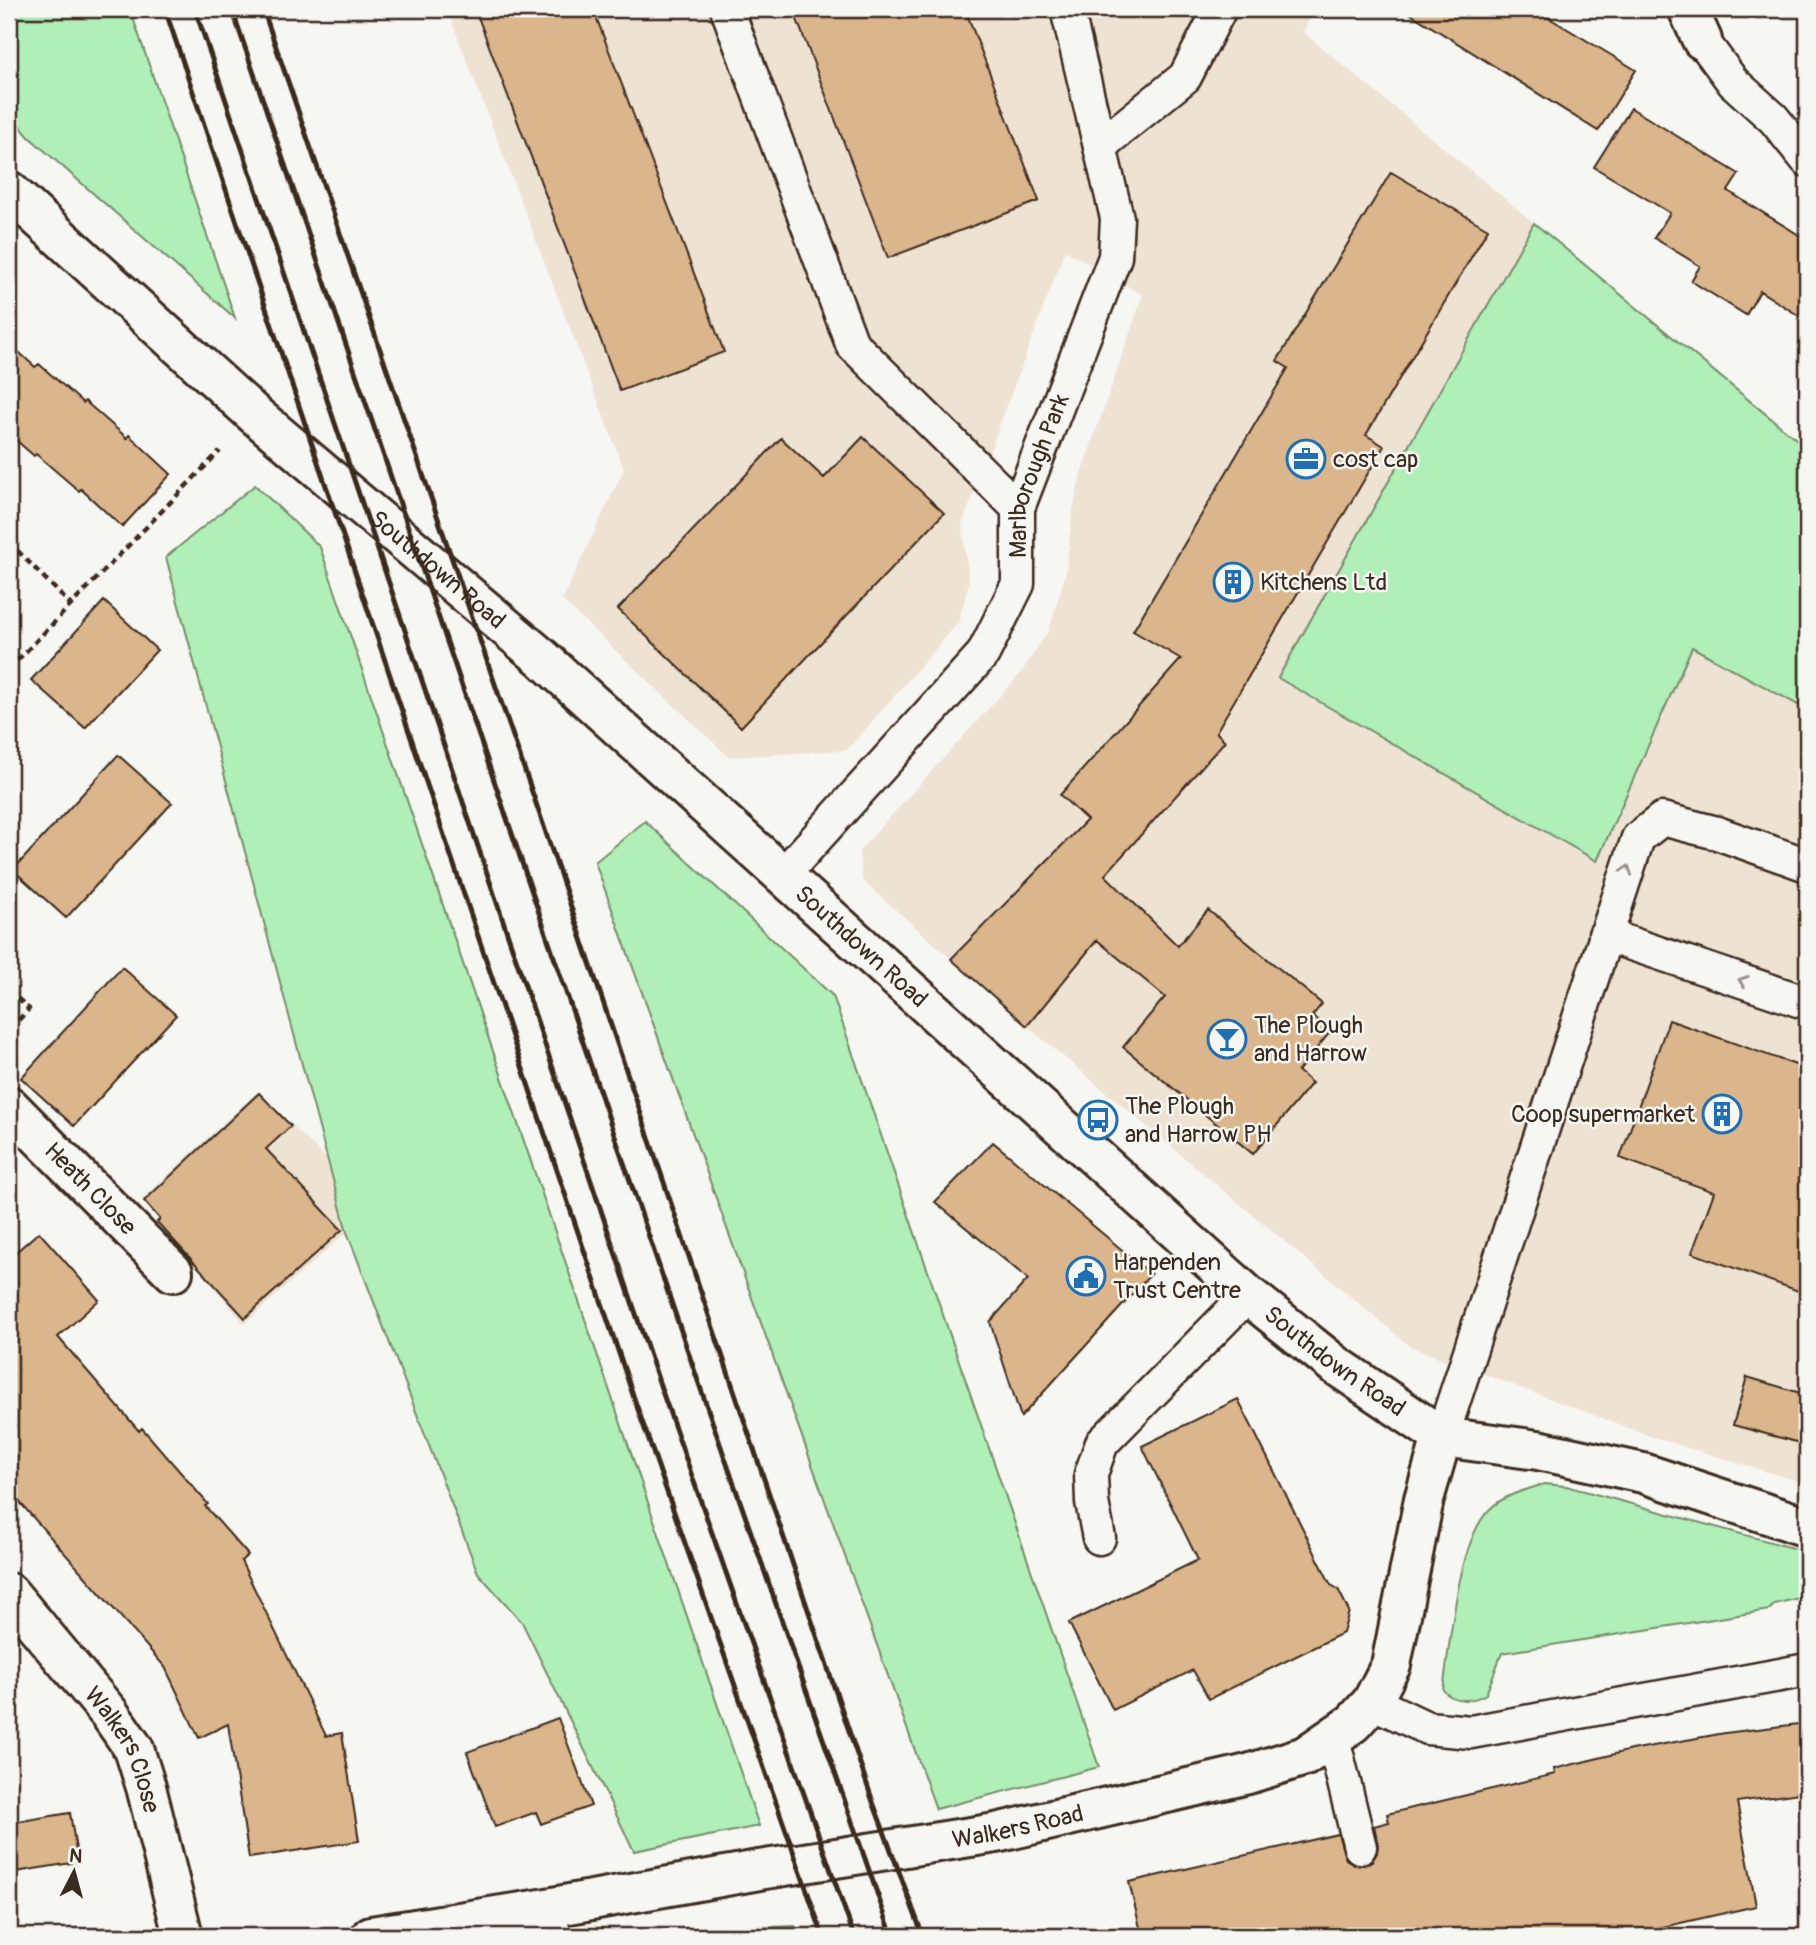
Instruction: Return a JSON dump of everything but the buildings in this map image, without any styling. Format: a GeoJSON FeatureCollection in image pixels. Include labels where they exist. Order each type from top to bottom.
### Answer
{"type":"FeatureCollection","features":[{"type":"Feature","properties":{"kind":"street","name":"Southdown Road"},"geometry":{"type":"LineString","coordinates":[[9,191],[255,415],[541,657],[1248,1295],[1334,1364],[1442,1437],[1538,1450],[1643,1473],[1807,1527]]}},
{"type":"Feature","properties":{"kind":"street","name":"Heath Close"},"geometry":{"type":"LineString","coordinates":[[9,1106],[173,1272]]}},
{"type":"Feature","properties":{"kind":"street","name":"Walkers Road"},"geometry":{"type":"LineString","coordinates":[[371,1936],[551,1922],[759,1870],[996,1833],[1248,1774],[1305,1756],[1353,1723],[1372,1702],[1391,1665],[1424,1499],[1442,1437]]}},
{"type":"Feature","properties":{"kind":"street","name":"Walkers Close"},"geometry":{"type":"LineString","coordinates":[[9,1593],[109,1713],[134,1749],[183,1936]]}},
{"type":"Feature","properties":{"kind":"lane"},"geometry":{"type":"LineString","coordinates":[[727,9],[852,344],[1018,508]]}},
{"type":"Feature","properties":{"kind":"lane","name":"Marlborough Park"},"geometry":{"type":"LineString","coordinates":[[783,875],[983,654],[1018,584],[1018,508],[1115,257],[1117,218],[1067,9]]}},
{"type":"Feature","properties":{"kind":"lane"},"geometry":{"type":"LineString","coordinates":[[1100,146],[1185,77],[1220,9]]}},
{"type":"Feature","properties":{"kind":"lane"},"geometry":{"type":"LineString","coordinates":[[1695,24],[1732,82],[1774,119],[1807,160]]}},
{"type":"Feature","properties":{"kind":"lane"},"geometry":{"type":"LineString","coordinates":[[1442,1437],[1638,838],[1662,819],[1717,833],[1807,865]]}},
{"type":"Feature","properties":{"kind":"lane"},"geometry":{"type":"LineString","coordinates":[[1605,934],[1807,1003]]}},
{"type":"Feature","properties":{"kind":"lane"},"geometry":{"type":"LineString","coordinates":[[1100,1538],[1092,1502],[1091,1474],[1102,1443],[1248,1295]]}},
{"type":"Feature","properties":{"kind":"lane"},"geometry":{"type":"LineString","coordinates":[[1372,1702],[1427,1728],[1471,1732],[1807,1670]]}},
{"type":"Feature","properties":{"kind":"lane"},"geometry":{"type":"LineString","coordinates":[[1332,1738],[1360,1847]]}},
{"type":"Feature","properties":{"kind":"path"},"geometry":{"type":"LineString","coordinates":[[9,669],[255,415]]}},
{"type":"Feature","properties":{"kind":"path"},"geometry":{"type":"LineString","coordinates":[[9,542],[71,605]]}},
{"type":"Feature","properties":{"kind":"path"},"geometry":{"type":"LineString","coordinates":[[9,990],[29,1009],[9,1030]]}},
{"type":"Feature","properties":{"kind":"shaded area"},"geometry":{"type":"Polygon","coordinates":[[[447,9],[1314,9],[1303,32],[1534,223],[1278,678],[1692,647],[1807,710],[1807,1484],[1650,1436],[1411,1347],[1039,1036],[862,880],[859,851],[1021,673],[1049,630],[1066,572],[1072,516],[1080,477],[1143,295],[1065,250],[962,525],[969,582],[958,623],[847,750],[729,757],[562,600],[624,469],[447,9]]]}},
{"type":"Feature","properties":{"kind":"shaded area"},"geometry":{"type":"Polygon","coordinates":[[[257,1092],[327,1159],[347,1232],[244,1324],[142,1199],[257,1092]]]}},
{"type":"Feature","properties":{"kind":"green space"},"geometry":{"type":"Polygon","coordinates":[[[9,9],[130,9],[235,318],[29,137],[9,113],[9,9]]]}},
{"type":"Feature","properties":{"kind":"green space"},"geometry":{"type":"Polygon","coordinates":[[[1534,223],[1807,448],[1807,710],[1692,647],[1597,861],[1278,678],[1534,223]]]}},
{"type":"Feature","properties":{"kind":"green space"},"geometry":{"type":"Polygon","coordinates":[[[255,485],[320,547],[759,1826],[634,1851],[522,1622],[478,1573],[347,1232],[166,557],[255,485]]]}},
{"type":"Feature","properties":{"kind":"green space"},"geometry":{"type":"Polygon","coordinates":[[[645,821],[833,996],[1099,1767],[936,1809],[595,862],[645,821]]]}},
{"type":"Feature","properties":{"kind":"green space"},"geometry":{"type":"Polygon","coordinates":[[[1544,1484],[1566,1486],[1807,1552],[1807,1596],[1775,1604],[1769,1610],[1502,1653],[1486,1694],[1469,1700],[1452,1697],[1443,1690],[1457,1594],[1470,1544],[1479,1524],[1496,1504],[1544,1484]]]}},
{"type":"Feature","properties":{"kind":"green space"},"geometry":{"type":"Polygon","coordinates":[[[795,1926],[799,1936],[679,1936],[677,1931],[795,1926]]]}},
{"type":"Feature","properties":{"kind":"railway"},"geometry":{"type":"LineString","coordinates":[[165,9],[635,1401],[823,1936]]}},
{"type":"Feature","properties":{"kind":"railway"},"geometry":{"type":"LineString","coordinates":[[195,9],[662,1391],[854,1936]]}},
{"type":"Feature","properties":{"kind":"railway"},"geometry":{"type":"LineString","coordinates":[[232,9],[697,1378],[892,1936]]}},
{"type":"Feature","properties":{"kind":"railway"},"geometry":{"type":"LineString","coordinates":[[263,9],[540,815],[873,1802],[923,1936]]}},
{"type":"Feature","properties":{"kind":"place","name":"cost cap"},"geometry":{"type":"Point","coordinates":[1306,459]}},
{"type":"Feature","properties":{"kind":"place","name":"Kitchens Ltd"},"geometry":{"type":"Point","coordinates":[1233,582]}},
{"type":"Feature","properties":{"kind":"place","name":"The Plough and Harrow"},"geometry":{"type":"Point","coordinates":[1227,1039]}},
{"type":"Feature","properties":{"kind":"place","name":"Coop supermarket"},"geometry":{"type":"Point","coordinates":[1722,1114]}},
{"type":"Feature","properties":{"kind":"place","name":"The Plough and Harrow PH"},"geometry":{"type":"Point","coordinates":[1098,1120]}},
{"type":"Feature","properties":{"kind":"place","name":"Harpenden Trust Centre"},"geometry":{"type":"Point","coordinates":[1086,1276]}}]}
